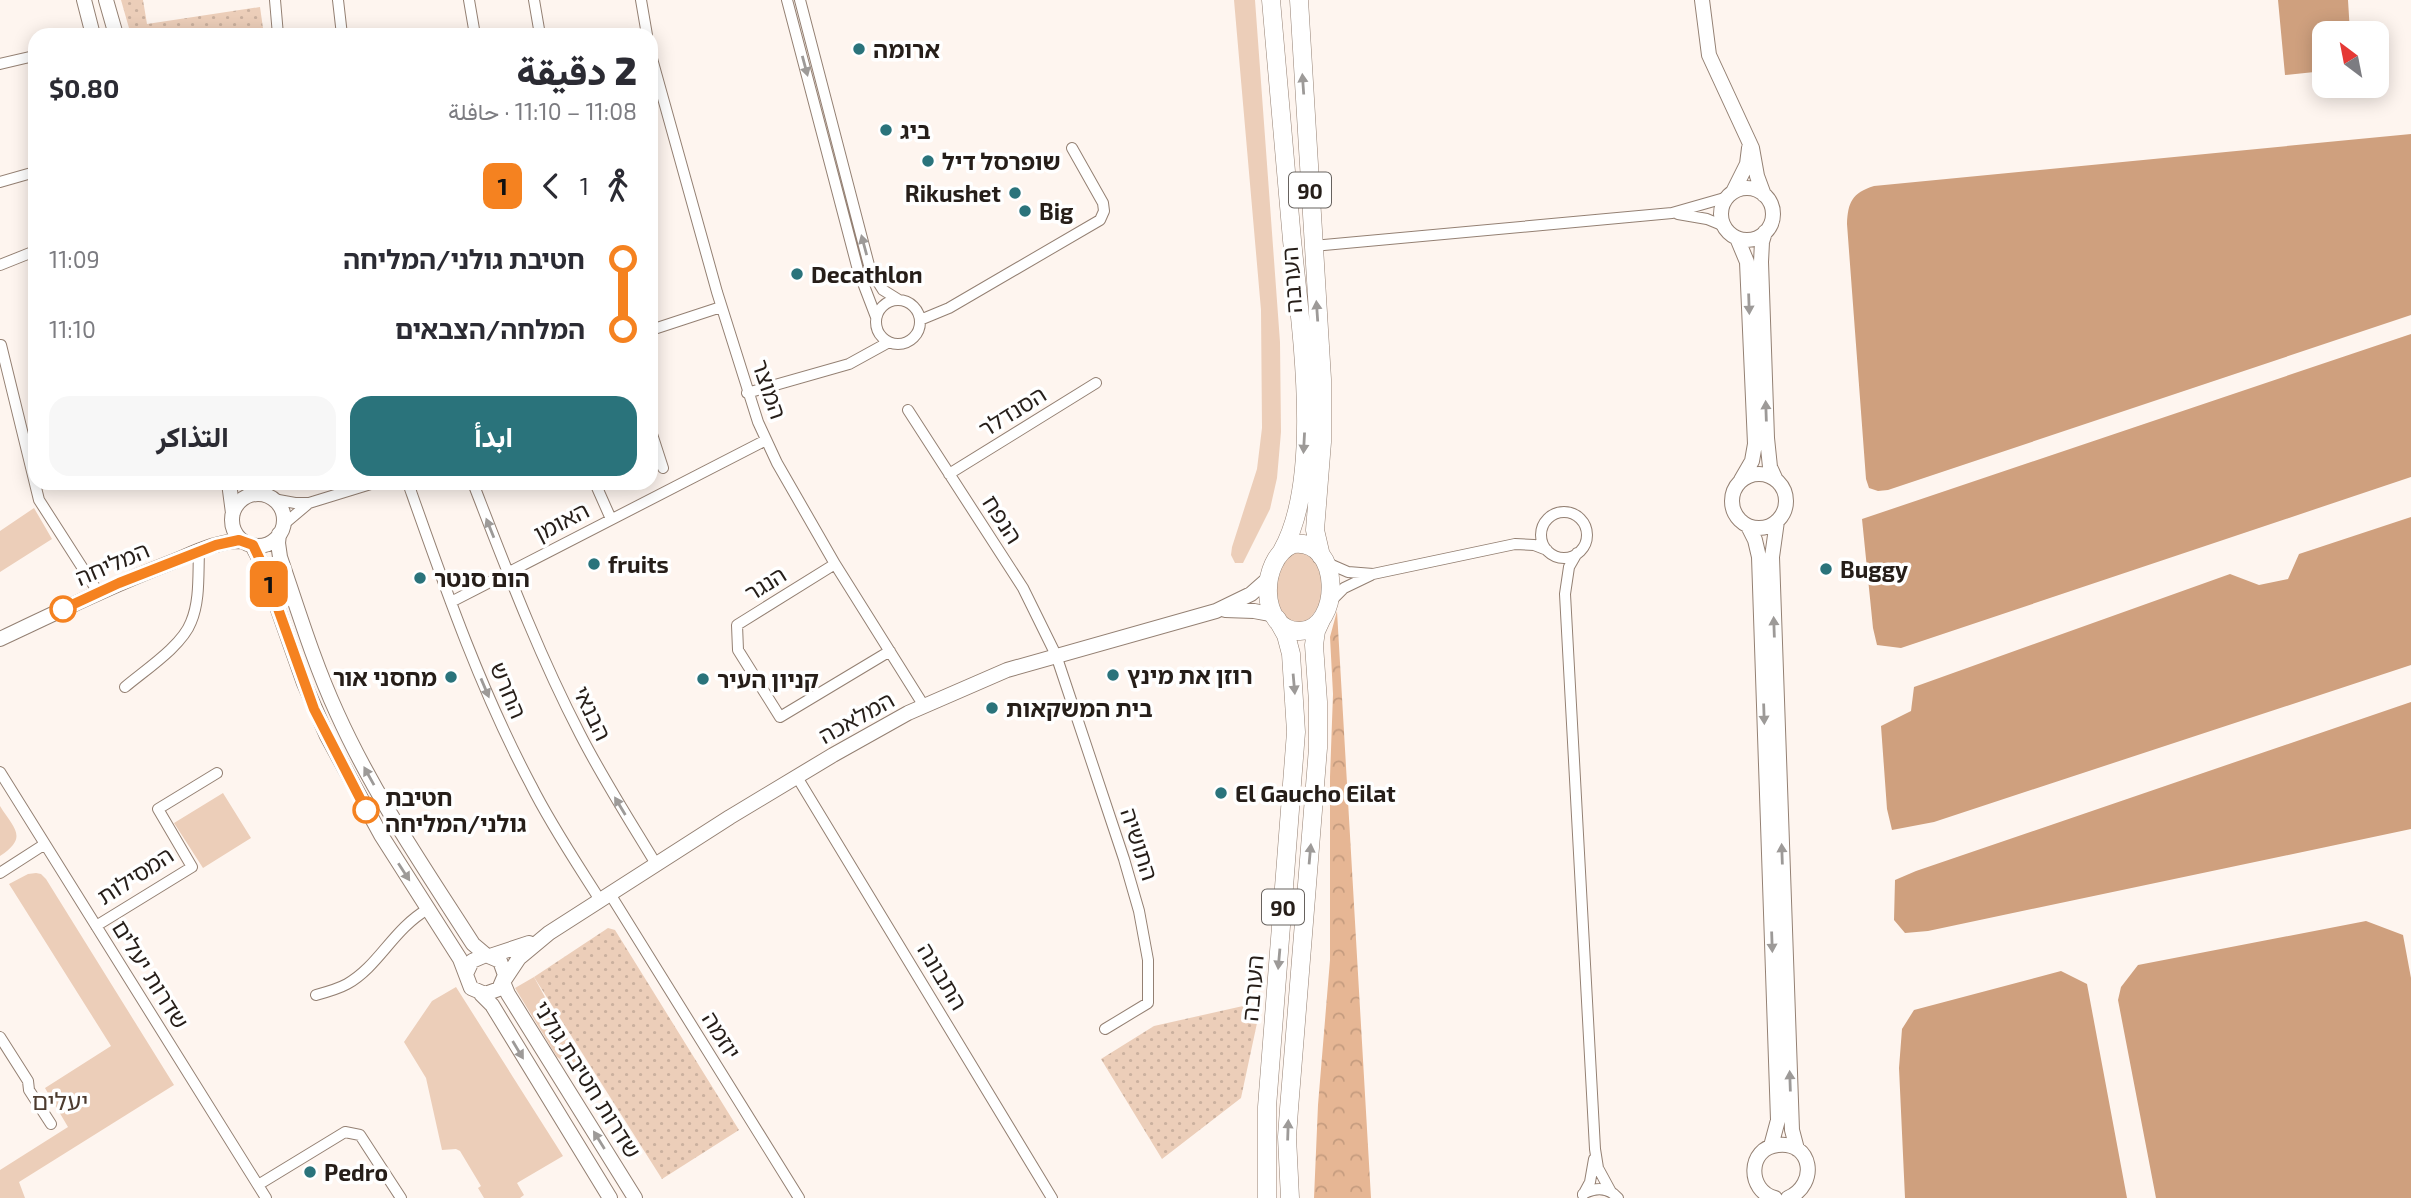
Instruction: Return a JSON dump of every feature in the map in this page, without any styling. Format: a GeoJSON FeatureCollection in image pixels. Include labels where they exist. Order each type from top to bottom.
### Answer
{"type":"FeatureCollection","features":[{"type":"Feature","properties":{"kind":"highway","name":"הערבה"},"geometry":{"type":"LineString","coordinates":[[1271,0],[1305,407],[1304,459],[1298,506],[1292,531],[1282,551]]}},
{"type":"Feature","properties":{"kind":"highway","name":"הערבה"},"geometry":{"type":"LineString","coordinates":[[1299,0],[1323,410],[1315,530],[1323,559]]}},
{"type":"Feature","properties":{"kind":"highway"},"geometry":{"type":"LineString","coordinates":[[1282,551],[1293,544],[1305,544],[1323,559]]}},
{"type":"Feature","properties":{"kind":"highway","name":"90"},"geometry":{"type":"LineString","coordinates":[[1276,617],[1268,596],[1268,579],[1273,563],[1282,551]]}},
{"type":"Feature","properties":{"kind":"highway","name":"90"},"geometry":{"type":"LineString","coordinates":[[1323,559],[1330,578],[1325,611]]}},
{"type":"Feature","properties":{"kind":"highway","name":"הערבה"},"geometry":{"type":"LineString","coordinates":[[1290,1198],[1289,1118],[1318,740],[1314,640],[1325,611]]}},
{"type":"Feature","properties":{"kind":"highway"},"geometry":{"type":"LineString","coordinates":[[1276,617],[1287,628],[1299,631],[1312,628],[1325,611]]}},
{"type":"Feature","properties":{"kind":"highway","name":"הערבה"},"geometry":{"type":"LineString","coordinates":[[1267,1198],[1266,1117],[1296,732],[1292,654],[1276,617]]}},
{"type":"Feature","properties":{"kind":"street"},"geometry":{"type":"LineString","coordinates":[[83,0],[91,28]]}},
{"type":"Feature","properties":{"kind":"street"},"geometry":{"type":"LineString","coordinates":[[106,0],[114,28]]}},
{"type":"Feature","properties":{"kind":"street"},"geometry":{"type":"LineString","coordinates":[[275,0],[277,28]]}},
{"type":"Feature","properties":{"kind":"street"},"geometry":{"type":"LineString","coordinates":[[338,0],[341,28]]}},
{"type":"Feature","properties":{"kind":"street"},"geometry":{"type":"LineString","coordinates":[[469,0],[474,28]]}},
{"type":"Feature","properties":{"kind":"street"},"geometry":{"type":"LineString","coordinates":[[534,0],[539,28]]}},
{"type":"Feature","properties":{"kind":"street"},"geometry":{"type":"LineString","coordinates":[[641,0],[646,28]]}},
{"type":"Feature","properties":{"kind":"street"},"geometry":{"type":"LineString","coordinates":[[788,0],[858,270],[876,317],[879,333],[889,342]]}},
{"type":"Feature","properties":{"kind":"street"},"geometry":{"type":"LineString","coordinates":[[800,0],[870,269],[883,290],[898,300]]}},
{"type":"Feature","properties":{"kind":"street"},"geometry":{"type":"LineString","coordinates":[[1702,0],[1709,55],[1748,140],[1764,195],[1772,206],[1772,223],[1765,232],[1754,239],[1737,238]]}},
{"type":"Feature","properties":{"kind":"street"},"geometry":{"type":"LineString","coordinates":[[0,64],[28,57]]}},
{"type":"Feature","properties":{"kind":"street","name":"המוצר"},"geometry":{"type":"LineString","coordinates":[[658,82],[721,307],[747,393],[766,440],[835,564],[924,705]]}},
{"type":"Feature","properties":{"kind":"street"},"geometry":{"type":"LineString","coordinates":[[1724,226],[1721,209],[1747,164],[1748,140]]}},
{"type":"Feature","properties":{"kind":"street"},"geometry":{"type":"LineString","coordinates":[[919,320],[949,309],[1100,220],[1104,211],[1101,198],[1072,148]]}},
{"type":"Feature","properties":{"kind":"street"},"geometry":{"type":"LineString","coordinates":[[0,182],[28,174]]}},
{"type":"Feature","properties":{"kind":"street"},"geometry":{"type":"LineString","coordinates":[[1313,246],[1672,213],[1746,188],[1755,189],[1764,195]]}},
{"type":"Feature","properties":{"kind":"street"},"geometry":{"type":"LineString","coordinates":[[1672,213],[1696,216],[1724,226],[1737,238],[1747,262],[1755,444],[1752,461],[1735,487],[1732,505],[1735,513],[1748,526],[1759,557],[1778,1129],[1771,1146],[1757,1158],[1754,1167],[1757,1184],[1772,1198]]}},
{"type":"Feature","properties":{"kind":"street"},"geometry":{"type":"LineString","coordinates":[[1748,526],[1766,527],[1777,521],[1785,510],[1787,501],[1785,492],[1770,467],[1767,438],[1760,262],[1765,232]]}},
{"type":"Feature","properties":{"kind":"street"},"geometry":{"type":"LineString","coordinates":[[0,265],[28,254]]}},
{"type":"Feature","properties":{"kind":"street"},"geometry":{"type":"LineString","coordinates":[[747,393],[849,364],[889,342],[901,343],[909,340],[918,330],[919,320],[914,306],[907,301],[886,303],[876,317]]}},
{"type":"Feature","properties":{"kind":"street"},"geometry":{"type":"LineString","coordinates":[[658,328],[721,307]]}},
{"type":"Feature","properties":{"kind":"street"},"geometry":{"type":"LineString","coordinates":[[1,345],[28,455]]}},
{"type":"Feature","properties":{"kind":"street","name":"הסנדלר"},"geometry":{"type":"LineString","coordinates":[[950,474],[1096,383]]}},
{"type":"Feature","properties":{"kind":"street","name":"הנפח"},"geometry":{"type":"LineString","coordinates":[[908,410],[1023,588],[1056,655]]}},
{"type":"Feature","properties":{"kind":"street","name":"האומן"},"geometry":{"type":"LineString","coordinates":[[451,602],[766,440]]}},
{"type":"Feature","properties":{"kind":"street"},"geometry":{"type":"LineString","coordinates":[[658,453],[663,468]]}},
{"type":"Feature","properties":{"kind":"street"},"geometry":{"type":"LineString","coordinates":[[1741,480],[1758,473],[1775,478]]}},
{"type":"Feature","properties":{"kind":"street"},"geometry":{"type":"LineString","coordinates":[[37,490],[39,500],[98,592]]}},
{"type":"Feature","properties":{"kind":"street"},"geometry":{"type":"LineString","coordinates":[[230,490],[236,533],[248,543],[262,564],[304,683],[323,727],[381,835],[460,958],[469,985],[481,993],[492,993],[504,981],[502,964],[473,944],[411,849],[347,734],[321,676],[288,581],[279,550],[282,511],[260,490]]}},
{"type":"Feature","properties":{"kind":"street"},"geometry":{"type":"LineString","coordinates":[[233,516],[237,505],[254,494],[309,503],[351,490]]}},
{"type":"Feature","properties":{"kind":"street","name":"החרש"},"geometry":{"type":"LineString","coordinates":[[411,490],[487,693],[530,785],[558,835],[605,897]]}},
{"type":"Feature","properties":{"kind":"street","name":"הבנאי"},"geometry":{"type":"LineString","coordinates":[[476,490],[508,572],[580,734],[656,864]]}},
{"type":"Feature","properties":{"kind":"street"},"geometry":{"type":"LineString","coordinates":[[598,490],[611,519]]}},
{"type":"Feature","properties":{"kind":"street"},"geometry":{"type":"LineString","coordinates":[[248,543],[267,544],[309,503]]}},
{"type":"Feature","properties":{"kind":"street"},"geometry":{"type":"LineString","coordinates":[[1565,594],[1569,568],[1585,545],[1587,537],[1584,523],[1579,517],[1564,512],[1557,513],[1545,522],[1542,529],[1543,544],[1560,572],[1565,594],[1595,1149],[1598,1168],[1615,1195]]}},
{"type":"Feature","properties":{"kind":"street","name":"המליחה"},"geometry":{"type":"LineString","coordinates":[[202,550],[220,538],[233,516]]}},
{"type":"Feature","properties":{"kind":"street"},"geometry":{"type":"LineString","coordinates":[[1777,521],[1772,557],[1792,1130],[1797,1149]]}},
{"type":"Feature","properties":{"kind":"street"},"geometry":{"type":"LineString","coordinates":[[1515,544],[1542,529]]}},
{"type":"Feature","properties":{"kind":"street","name":"המליחה"},"geometry":{"type":"LineString","coordinates":[[0,639],[98,592],[202,550],[227,542],[248,543]]}},
{"type":"Feature","properties":{"kind":"street"},"geometry":{"type":"LineString","coordinates":[[1325,611],[1344,588],[1373,574],[1515,544],[1534,545],[1567,558],[1577,553]]}},
{"type":"Feature","properties":{"kind":"street"},"geometry":{"type":"LineString","coordinates":[[125,687],[182,637],[191,623],[196,604],[202,550]]}},
{"type":"Feature","properties":{"kind":"street"},"geometry":{"type":"LineString","coordinates":[[1323,559],[1348,572],[1373,574]]}},
{"type":"Feature","properties":{"kind":"street","name":"הנגר"},"geometry":{"type":"LineString","coordinates":[[835,564],[737,625],[738,650],[773,706],[780,717],[890,651]]}},
{"type":"Feature","properties":{"kind":"street","name":"המלאכה"},"geometry":{"type":"LineString","coordinates":[[488,955],[521,947],[549,933],[797,777],[924,705],[986,678],[1056,655],[1216,611],[1251,594],[1268,579]]}},
{"type":"Feature","properties":{"kind":"street","name":"המלאכה"},"geometry":{"type":"LineString","coordinates":[[1216,611],[1247,610],[1276,617]]}},
{"type":"Feature","properties":{"kind":"street","name":"התושיה"},"geometry":{"type":"LineString","coordinates":[[1056,655],[1124,859],[1146,943],[1148,1003],[1105,1029]]}},
{"type":"Feature","properties":{"kind":"street","name":"שדרות יעלים"},"geometry":{"type":"LineString","coordinates":[[0,772],[266,1198]]}},
{"type":"Feature","properties":{"kind":"street","name":"המסילות"},"geometry":{"type":"LineString","coordinates":[[96,926],[192,867],[158,808],[217,773]]}},
{"type":"Feature","properties":{"kind":"street","name":"התבונה"},"geometry":{"type":"LineString","coordinates":[[797,777],[1052,1198]]}},
{"type":"Feature","properties":{"kind":"street"},"geometry":{"type":"LineString","coordinates":[[0,873],[45,844]]}},
{"type":"Feature","properties":{"kind":"street","name":"יוזמה"},"geometry":{"type":"LineString","coordinates":[[605,897],[799,1198]]}},
{"type":"Feature","properties":{"kind":"street"},"geometry":{"type":"LineString","coordinates":[[316,995],[338,989],[361,974],[405,924],[428,909]]}},
{"type":"Feature","properties":{"kind":"street","name":"המלאכה"},"geometry":{"type":"LineString","coordinates":[[504,981],[519,958],[549,933]]}},
{"type":"Feature","properties":{"kind":"street"},"geometry":{"type":"LineString","coordinates":[[466,974],[472,961],[488,955]]}},
{"type":"Feature","properties":{"kind":"street","name":"שדרות חטיבת גולני"},"geometry":{"type":"LineString","coordinates":[[504,981],[508,994],[635,1198]]}},
{"type":"Feature","properties":{"kind":"street","name":"שדרות חטיבת גולני"},"geometry":{"type":"LineString","coordinates":[[481,993],[492,1005],[610,1198]]}},
{"type":"Feature","properties":{"kind":"street"},"geometry":{"type":"LineString","coordinates":[[0,1037],[29,1081],[29,1090],[51,1124]]}},
{"type":"Feature","properties":{"kind":"street"},"geometry":{"type":"LineString","coordinates":[[258,1185],[345,1132],[360,1135],[401,1198]]}},
{"type":"Feature","properties":{"kind":"street"},"geometry":{"type":"LineString","coordinates":[[1771,1146],[1789,1145],[1803,1155],[1809,1172],[1807,1181],[1796,1195]]}},
{"type":"Feature","properties":{"kind":"street"},"geometry":{"type":"LineString","coordinates":[[1581,1196],[1590,1182],[1595,1149]]}},
{"type":"Feature","properties":{"kind":"street"},"geometry":{"type":"LineString","coordinates":[[1581,1196],[1597,1189],[1615,1195]]}},
{"type":"Feature","properties":{"kind":"shaded area"},"geometry":{"type":"Polygon","coordinates":[[[121,0],[143,0],[147,24],[260,7],[263,28],[129,28],[121,0]]]}},
{"type":"Feature","properties":{"kind":"shaded area"},"geometry":{"type":"Polygon","coordinates":[[[1234,0],[1255,0],[1280,342],[1281,432],[1277,478],[1270,509],[1243,563],[1235,563],[1231,555],[1257,469],[1262,428],[1261,310],[1234,0]]]}},
{"type":"Feature","properties":{"kind":"shaded area"},"geometry":{"type":"Polygon","coordinates":[[[2278,0],[2348,0],[2349,21],[2312,21],[2312,72],[2285,75],[2278,0]]]}},
{"type":"Feature","properties":{"kind":"shaded area"},"geometry":{"type":"Polygon","coordinates":[[[2411,134],[2411,315],[1888,490],[1869,488],[1866,479],[1847,224],[1850,204],[1856,195],[1874,186],[2411,134]]]}},
{"type":"Feature","properties":{"kind":"shaded area"},"geometry":{"type":"Polygon","coordinates":[[[2411,334],[2411,477],[1901,648],[1877,645],[1862,519],[2411,334]]]}},
{"type":"Feature","properties":{"kind":"shaded area"},"geometry":{"type":"Polygon","coordinates":[[[34,508],[52,539],[0,572],[0,531],[34,508]]]}},
{"type":"Feature","properties":{"kind":"shaded area"},"geometry":{"type":"Polygon","coordinates":[[[2411,517],[2411,665],[1934,822],[1892,830],[1887,809],[1881,726],[1911,711],[1914,687],[2230,574],[2259,585],[2288,579],[2299,554],[2411,517]]]}},
{"type":"Feature","properties":{"kind":"shaded area"},"geometry":{"type":"Polygon","coordinates":[[[1294,550],[1312,555],[1323,584],[1318,607],[1304,624],[1286,619],[1277,603],[1276,572],[1294,550]]]}},
{"type":"Feature","properties":{"kind":"shaded area"},"geometry":{"type":"Polygon","coordinates":[[[2411,702],[2411,829],[1928,931],[1905,933],[1894,920],[1895,880],[1916,871],[2411,702]]]}},
{"type":"Feature","properties":{"kind":"shaded area"},"geometry":{"type":"Polygon","coordinates":[[[223,793],[251,838],[203,868],[174,823],[223,793]]]}},
{"type":"Feature","properties":{"kind":"shaded area"},"geometry":{"type":"Polygon","coordinates":[[[0,806],[14,827],[16,838],[14,844],[0,856],[0,806]]]}},
{"type":"Feature","properties":{"kind":"shaded area"},"geometry":{"type":"Polygon","coordinates":[[[36,873],[46,879],[174,1085],[19,1182],[25,1198],[0,1198],[0,1170],[68,1127],[45,1088],[111,1046],[9,884],[36,873]]]}},
{"type":"Feature","properties":{"kind":"shaded area"},"geometry":{"type":"Polygon","coordinates":[[[2366,921],[2403,935],[2411,978],[2411,1198],[2156,1198],[2118,1000],[2121,987],[2138,965],[2366,921]]]}},
{"type":"Feature","properties":{"kind":"shaded area"},"geometry":{"type":"Polygon","coordinates":[[[608,928],[615,930],[739,1130],[662,1179],[534,977],[608,928]]]}},
{"type":"Feature","properties":{"kind":"shaded area"},"geometry":{"type":"Polygon","coordinates":[[[2061,971],[2087,984],[2127,1198],[1905,1198],[1899,1068],[1902,1029],[1914,1010],[2061,971]]]}},
{"type":"Feature","properties":{"kind":"shaded area"},"geometry":{"type":"Polygon","coordinates":[[[534,977],[593,1085],[557,1057],[515,988],[534,977]]]}},
{"type":"Feature","properties":{"kind":"shaded area"},"geometry":{"type":"Polygon","coordinates":[[[456,987],[563,1156],[517,1183],[524,1195],[520,1198],[484,1198],[478,1188],[481,1186],[460,1151],[442,1150],[426,1078],[404,1042],[432,1001],[456,987]]]}},
{"type":"Feature","properties":{"kind":"shaded area"},"geometry":{"type":"Polygon","coordinates":[[[1243,1006],[1260,1009],[1241,1098],[1162,1159],[1101,1059],[1154,1026],[1243,1006]]]}},
{"type":"Feature","properties":{"kind":"green space"},"geometry":{"type":"Polygon","coordinates":[[[1337,611],[1371,1198],[1314,1198],[1318,1105],[1330,960],[1333,694],[1330,637],[1337,611]]]}},
{"type":"Feature","properties":{"kind":"bus line","name":"1"},"geometry":{"type":"LineString","coordinates":[[63,609],[119,583],[216,545],[239,540],[253,545],[258,552],[314,709],[366,810]]}},
{"type":"Feature","properties":{"kind":"place","name":"ארומה"},"geometry":{"type":"Point","coordinates":[859,49]}},
{"type":"Feature","properties":{"kind":"place","name":"ביג"},"geometry":{"type":"Point","coordinates":[886,130]}},
{"type":"Feature","properties":{"kind":"place","name":"שופרסל דיל"},"geometry":{"type":"Point","coordinates":[928,161]}},
{"type":"Feature","properties":{"kind":"place","name":"Rikushet"},"geometry":{"type":"Point","coordinates":[1015,193]}},
{"type":"Feature","properties":{"kind":"place","name":"Big"},"geometry":{"type":"Point","coordinates":[1025,211]}},
{"type":"Feature","properties":{"kind":"place","name":"Decathlon"},"geometry":{"type":"Point","coordinates":[797,274]}},
{"type":"Feature","properties":{"kind":"place","name":"fruits"},"geometry":{"type":"Point","coordinates":[594,564]}},
{"type":"Feature","properties":{"kind":"place","name":"Buggy"},"geometry":{"type":"Point","coordinates":[1826,569]}},
{"type":"Feature","properties":{"kind":"place","name":"הום סנטר"},"geometry":{"type":"Point","coordinates":[420,578]}},
{"type":"Feature","properties":{"kind":"place","name":"רוזן את מינץ"},"geometry":{"type":"Point","coordinates":[1113,675]}},
{"type":"Feature","properties":{"kind":"place","name":"מחסני אור"},"geometry":{"type":"Point","coordinates":[451,677]}},
{"type":"Feature","properties":{"kind":"place","name":"קניון העיר"},"geometry":{"type":"Point","coordinates":[703,679]}},
{"type":"Feature","properties":{"kind":"place","name":"בית המשקאות"},"geometry":{"type":"Point","coordinates":[992,708]}},
{"type":"Feature","properties":{"kind":"place","name":"El Gaucho Eilat"},"geometry":{"type":"Point","coordinates":[1221,793]}},
{"type":"Feature","properties":{"kind":"place","name":"חטיבת גולני/המליחה"},"geometry":{"type":"Point","coordinates":[366,810]}},
{"type":"Feature","properties":{"kind":"place","name":"Pedro"},"geometry":{"type":"Point","coordinates":[310,1172]}},
{"type":"Feature","properties":{"kind":"district","name":"יעלים"},"geometry":{"type":"Point","coordinates":[60,1100]}}]}
